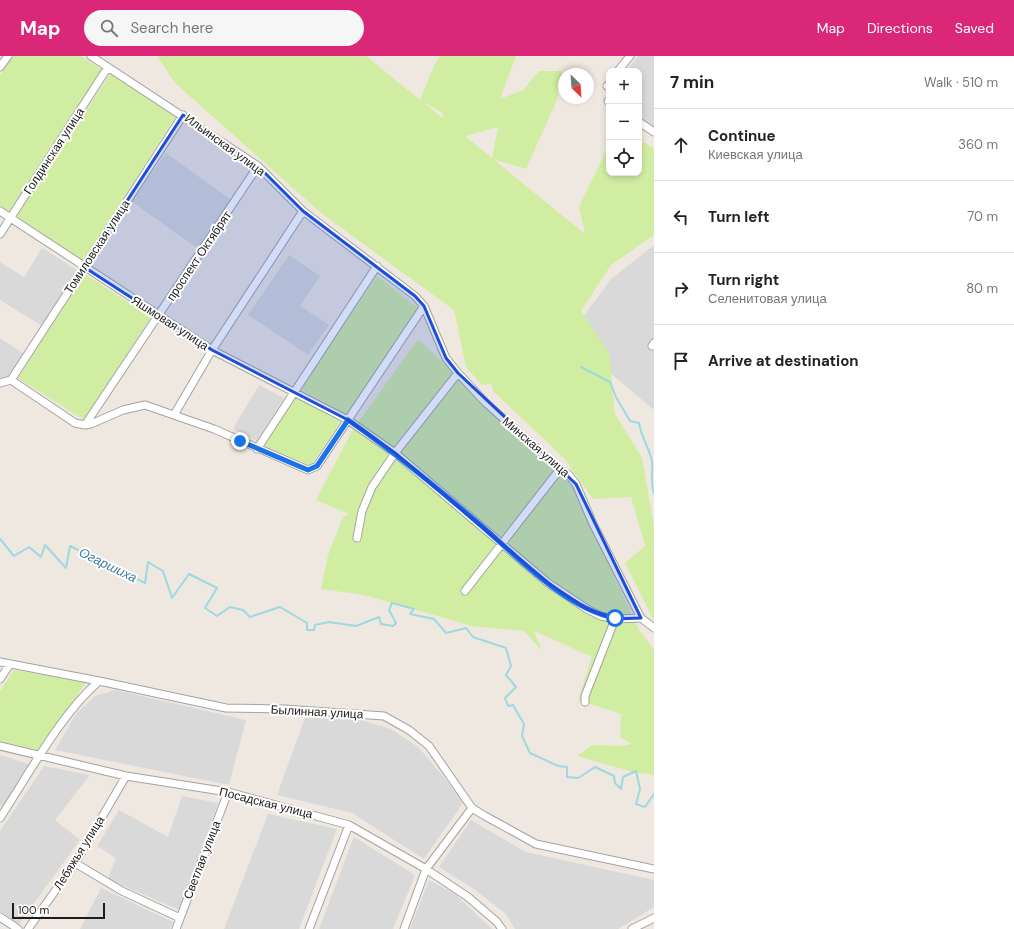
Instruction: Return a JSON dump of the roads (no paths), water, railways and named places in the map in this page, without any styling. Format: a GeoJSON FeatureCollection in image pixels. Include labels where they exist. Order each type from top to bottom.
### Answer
{"type":"FeatureCollection","features":[{"type":"Feature","properties":{"kind":"street"},"geometry":{"type":"LineString","coordinates":[[0,67],[8,56]]}},
{"type":"Feature","properties":{"kind":"street","name":"Ильинская улица"},"geometry":{"type":"LineString","coordinates":[[91,56],[184,115],[258,166],[303,211],[377,266],[415,296],[424,306]]}},
{"type":"Feature","properties":{"kind":"street"},"geometry":{"type":"LineString","coordinates":[[620,68],[630,56]]}},
{"type":"Feature","properties":{"kind":"street","name":"Голдинская улица"},"geometry":{"type":"LineString","coordinates":[[0,234],[108,67]]}},
{"type":"Feature","properties":{"kind":"street","name":"Томиловская улица"},"geometry":{"type":"LineString","coordinates":[[11,380],[184,115]]}},
{"type":"Feature","properties":{"kind":"street"},"geometry":{"type":"LineString","coordinates":[[642,124],[654,132]]}},
{"type":"Feature","properties":{"kind":"street","name":"проспект Октябрят"},"geometry":{"type":"LineString","coordinates":[[85,425],[258,166]]}},
{"type":"Feature","properties":{"kind":"street","name":"Яшмовая улица"},"geometry":{"type":"LineString","coordinates":[[0,211],[212,350],[348,420],[395,453],[548,583],[580,604],[601,616],[615,618],[641,618]]}},
{"type":"Feature","properties":{"kind":"street"},"geometry":{"type":"LineString","coordinates":[[174,415],[212,350],[303,211]]}},
{"type":"Feature","properties":{"kind":"street"},"geometry":{"type":"LineString","coordinates":[[257,449],[293,391],[377,266]]}},
{"type":"Feature","properties":{"kind":"street"},"geometry":{"type":"LineString","coordinates":[[0,383],[11,380],[76,423],[85,425],[132,407],[145,405],[214,429],[308,470],[317,466],[424,306]]}},
{"type":"Feature","properties":{"kind":"street","name":"Минская улица"},"geometry":{"type":"LineString","coordinates":[[424,306],[446,358],[458,373],[486,403],[560,469],[568,474],[576,484],[593,524],[641,618]]}},
{"type":"Feature","properties":{"kind":"street"},"geometry":{"type":"LineString","coordinates":[[357,538],[362,511],[372,487],[395,453],[458,373]]}},
{"type":"Feature","properties":{"kind":"street"},"geometry":{"type":"LineString","coordinates":[[465,591],[560,469]]}},
{"type":"Feature","properties":{"kind":"street"},"geometry":{"type":"LineString","coordinates":[[585,702],[585,696],[615,618]]}},
{"type":"Feature","properties":{"kind":"street"},"geometry":{"type":"LineString","coordinates":[[641,618],[654,628]]}},
{"type":"Feature","properties":{"kind":"street","name":"Былинная улица"},"geometry":{"type":"LineString","coordinates":[[0,662],[226,708],[285,709],[384,716],[409,730],[429,746],[472,808],[485,816],[536,844],[654,869]]}},
{"type":"Feature","properties":{"kind":"street"},"geometry":{"type":"LineString","coordinates":[[0,679],[10,664]]}},
{"type":"Feature","properties":{"kind":"street"},"geometry":{"type":"LineString","coordinates":[[0,818],[82,696],[99,681]]}},
{"type":"Feature","properties":{"kind":"street","name":"Посадская улица"},"geometry":{"type":"LineString","coordinates":[[0,746],[126,776],[228,792],[349,825],[426,869],[468,897],[497,922],[502,929]]}},
{"type":"Feature","properties":{"kind":"street","name":"Лебяжья улица"},"geometry":{"type":"LineString","coordinates":[[28,929],[75,863],[126,776]]}},
{"type":"Feature","properties":{"kind":"street","name":"Светлая улица"},"geometry":{"type":"LineString","coordinates":[[176,929],[228,792]]}},
{"type":"Feature","properties":{"kind":"street"},"geometry":{"type":"LineString","coordinates":[[404,929],[426,869],[472,808]]}},
{"type":"Feature","properties":{"kind":"street"},"geometry":{"type":"LineString","coordinates":[[309,929],[349,825]]}},
{"type":"Feature","properties":{"kind":"street"},"geometry":{"type":"LineString","coordinates":[[75,863],[122,891],[180,918]]}},
{"type":"Feature","properties":{"kind":"street"},"geometry":{"type":"LineString","coordinates":[[0,917],[18,929]]}},
{"type":"Feature","properties":{"kind":"street"},"geometry":{"type":"LineString","coordinates":[[632,929],[654,918]]}},
{"type":"Feature","properties":{"kind":"waterway"},"geometry":{"type":"LineString","coordinates":[[581,367],[610,382],[616,397],[630,421],[639,423],[652,462],[652,482],[654,493]]}},
{"type":"Feature","properties":{"kind":"waterway","name":"Огаршиха"},"geometry":{"type":"LineString","coordinates":[[0,539],[14,556],[29,547],[41,557],[45,545],[66,568],[70,546],[145,583],[148,562],[163,571],[172,598],[189,574],[217,588],[205,608],[217,616],[230,607],[243,610],[250,617],[280,607],[307,623],[307,630],[314,630],[315,625],[329,622],[356,626],[379,617],[381,624],[393,626],[396,623],[389,610],[392,603],[414,609],[410,614],[434,619],[446,633],[466,628],[473,637],[506,648],[511,666],[506,675],[516,687],[505,698],[508,706],[513,705],[524,724],[522,736],[530,753],[558,766],[567,767],[567,777],[578,778],[595,767],[614,776],[615,783],[621,789],[623,777],[636,771],[640,789],[636,804],[645,807],[654,794]]}}]}
